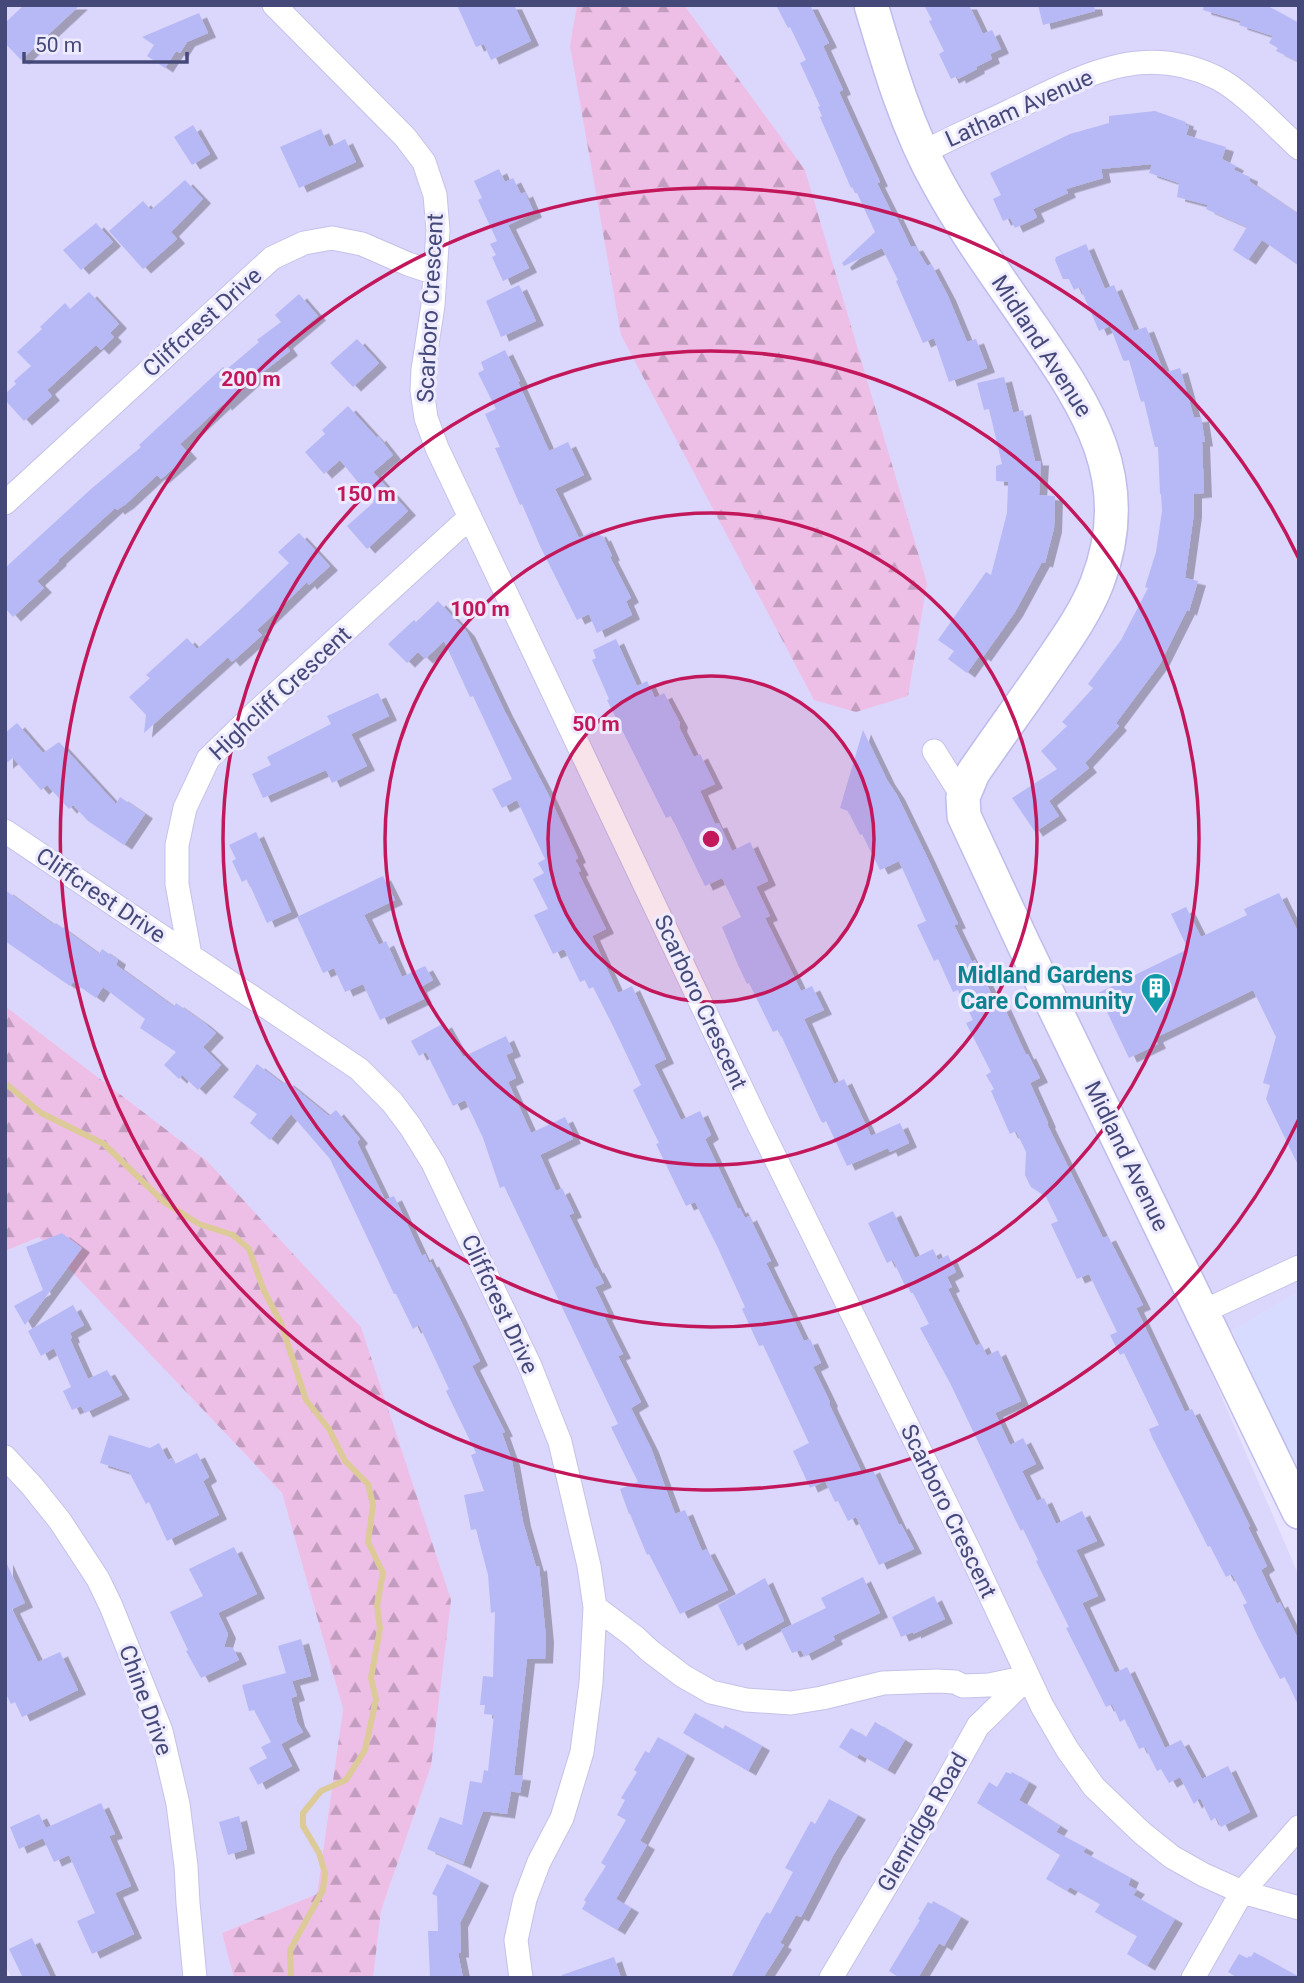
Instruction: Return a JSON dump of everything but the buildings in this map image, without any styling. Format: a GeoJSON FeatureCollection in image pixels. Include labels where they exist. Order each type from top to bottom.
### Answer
{"type":"FeatureCollection","features":[{"type":"Feature","properties":{"kind":"street","name":"Scarboro Crescent"},"geometry":{"type":"LineString","coordinates":[[274,5],[405,137],[424,162],[435,195],[438,230],[433,305],[422,390],[426,418],[437,448],[758,1123],[970,1552],[1028,1677],[1067,1749],[1094,1787],[1142,1833],[1172,1857],[1204,1875],[1242,1892],[1299,1908]]}},
{"type":"Feature","properties":{"kind":"street","name":"Midland Avenue"},"geometry":{"type":"LineString","coordinates":[[872,5],[904,108],[923,153],[956,215],[1084,405],[1102,449],[1110,484],[1111,509],[1105,559],[1098,583],[1067,639],[973,773],[963,797],[964,816],[1299,1512]]}},
{"type":"Feature","properties":{"kind":"street","name":"Latham Avenue"},"geometry":{"type":"LineString","coordinates":[[923,153],[1075,80],[1115,66],[1154,61],[1184,66],[1218,79],[1299,148]]}},
{"type":"Feature","properties":{"kind":"street","name":"Cliffcrest Drive"},"geometry":{"type":"LineString","coordinates":[[5,503],[272,258],[304,243],[332,238],[362,244],[435,273]]}},
{"type":"Feature","properties":{"kind":"street","name":"Highcliff Crescent"},"geometry":{"type":"LineString","coordinates":[[190,955],[177,884],[177,845],[185,808],[208,759],[470,517]]}},
{"type":"Feature","properties":{"kind":"street","name":"Midland Avenue"},"geometry":{"type":"LineString","coordinates":[[934,751],[963,797]]}},
{"type":"Feature","properties":{"kind":"street","name":"Cliffcrest Drive"},"geometry":{"type":"LineString","coordinates":[[5,831],[359,1069],[392,1102],[433,1163],[530,1366],[560,1442],[584,1539],[595,1607],[591,1683],[582,1752],[562,1818],[539,1862],[526,1899],[516,1940],[521,1978]]}},
{"type":"Feature","properties":{"kind":"street"},"geometry":{"type":"LineString","coordinates":[[1202,1312],[1299,1267]]}},
{"type":"Feature","properties":{"kind":"street","name":"Chine Drive"},"geometry":{"type":"LineString","coordinates":[[5,1457],[60,1521],[98,1578],[161,1731],[178,1804],[195,1978]]}},
{"type":"Feature","properties":{"kind":"street"},"geometry":{"type":"LineString","coordinates":[[595,1607],[683,1676],[711,1692],[746,1700],[791,1703],[883,1683],[937,1681],[955,1682],[962,1686],[989,1685],[1028,1677]]}},
{"type":"Feature","properties":{"kind":"street","name":"Glenridge Road"},"geometry":{"type":"LineString","coordinates":[[831,1978],[978,1726],[1028,1677]]}},
{"type":"Feature","properties":{"kind":"street"},"geometry":{"type":"LineString","coordinates":[[1193,1978],[1242,1892],[1299,1827]]}},
{"type":"Feature","properties":{"kind":"shaded area"},"geometry":{"type":"Polygon","coordinates":[[[5,5],[1299,5],[1299,1291],[1232,1331],[1197,1340],[1299,1576],[1299,1978],[373,1978],[381,1911],[431,1766],[207,1161],[5,1006],[5,5]]]}},
{"type":"Feature","properties":{"kind":"shaded area"},"geometry":{"type":"Polygon","coordinates":[[[39,1236],[282,1493],[343,1709],[317,1894],[222,1933],[234,1978],[12,1978],[5,1965],[5,1251],[39,1236]]]}},
{"type":"Feature","properties":{"kind":"shaded area"},"geometry":{"type":"Polygon","coordinates":[[[1299,1291],[1299,1473],[1232,1331],[1299,1291]]]}},
{"type":"Feature","properties":{"kind":"green space"},"geometry":{"type":"Polygon","coordinates":[[[577,5],[684,5],[805,170],[927,583],[908,696],[856,712],[814,700],[621,335],[570,46],[577,5]]]}},
{"type":"Feature","properties":{"kind":"green space"},"geometry":{"type":"Polygon","coordinates":[[[5,1006],[207,1161],[361,1327],[451,1600],[431,1766],[381,1911],[373,1978],[234,1978],[222,1933],[317,1894],[343,1709],[282,1493],[39,1237],[5,1251],[5,1006]]]}},
{"type":"Feature","properties":{"kind":"waterway"},"geometry":{"type":"LineString","coordinates":[[5,1083],[41,1113],[104,1144],[164,1202],[199,1224],[233,1235],[249,1249],[264,1291],[281,1323],[306,1400],[329,1429],[345,1461],[368,1484],[373,1505],[368,1542],[383,1573],[377,1605],[380,1629],[371,1678],[376,1699],[365,1750],[346,1780],[321,1791],[303,1813],[303,1826],[319,1853],[325,1873],[323,1890],[290,1950],[291,1978]]}},
{"type":"Feature","properties":{"kind":"place","name":"Midland Gardens Care Community"},"geometry":{"type":"Point","coordinates":[1156,1015]}}]}
